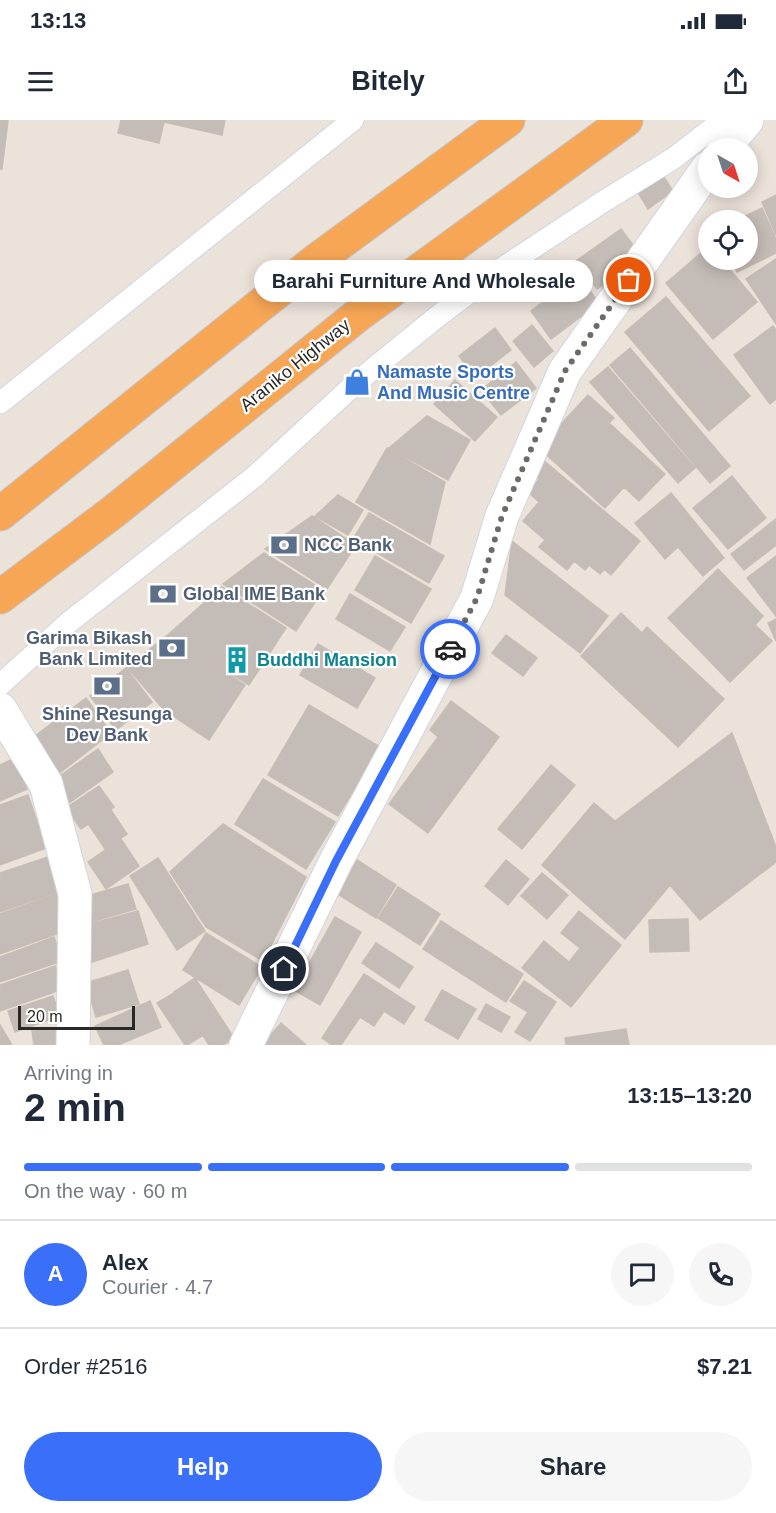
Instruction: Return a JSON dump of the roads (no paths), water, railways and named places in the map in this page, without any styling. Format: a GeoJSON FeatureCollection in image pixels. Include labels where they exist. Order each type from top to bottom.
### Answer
{"type":"FeatureCollection","features":[{"type":"Feature","properties":{"kind":"highway"},"geometry":{"type":"LineString","coordinates":[[0,514],[318,259],[508,120]]}},
{"type":"Feature","properties":{"kind":"highway","name":"Araniko Highway"},"geometry":{"type":"LineString","coordinates":[[0,597],[122,504],[358,315],[626,120]]}},
{"type":"Feature","properties":{"kind":"street"},"geometry":{"type":"LineString","coordinates":[[732,138],[747,120]]}},
{"type":"Feature","properties":{"kind":"street"},"geometry":{"type":"LineString","coordinates":[[246,1045],[336,861],[477,598],[502,516],[565,371],[698,182]]}},
{"type":"Feature","properties":{"kind":"street"},"geometry":{"type":"LineString","coordinates":[[0,709],[46,784],[75,894],[73,1045]]}},
{"type":"Feature","properties":{"kind":"lane"},"geometry":{"type":"LineString","coordinates":[[0,403],[353,120]]}},
{"type":"Feature","properties":{"kind":"lane"},"geometry":{"type":"LineString","coordinates":[[0,685],[68,623],[254,477],[357,382],[438,316],[501,268],[674,158],[723,120]]}},
{"type":"Feature","properties":{"kind":"place","name":"Barahi Furniture And Wholesale"},"geometry":{"type":"Point","coordinates":[629,280]}},
{"type":"Feature","properties":{"kind":"place","name":"Namaste Sports And Music Centre"},"geometry":{"type":"Point","coordinates":[357,382]}},
{"type":"Feature","properties":{"kind":"place","name":"NCC Bank"},"geometry":{"type":"Point","coordinates":[284,545]}},
{"type":"Feature","properties":{"kind":"place","name":"Global IME Bank"},"geometry":{"type":"Point","coordinates":[163,594]}},
{"type":"Feature","properties":{"kind":"place","name":"Garima Bikash Bank Limited"},"geometry":{"type":"Point","coordinates":[172,648]}},
{"type":"Feature","properties":{"kind":"place","name":"Buddhi Mansion"},"geometry":{"type":"Point","coordinates":[237,660]}},
{"type":"Feature","properties":{"kind":"place","name":"Shine Resunga Dev Bank"},"geometry":{"type":"Point","coordinates":[107,686]}}]}
